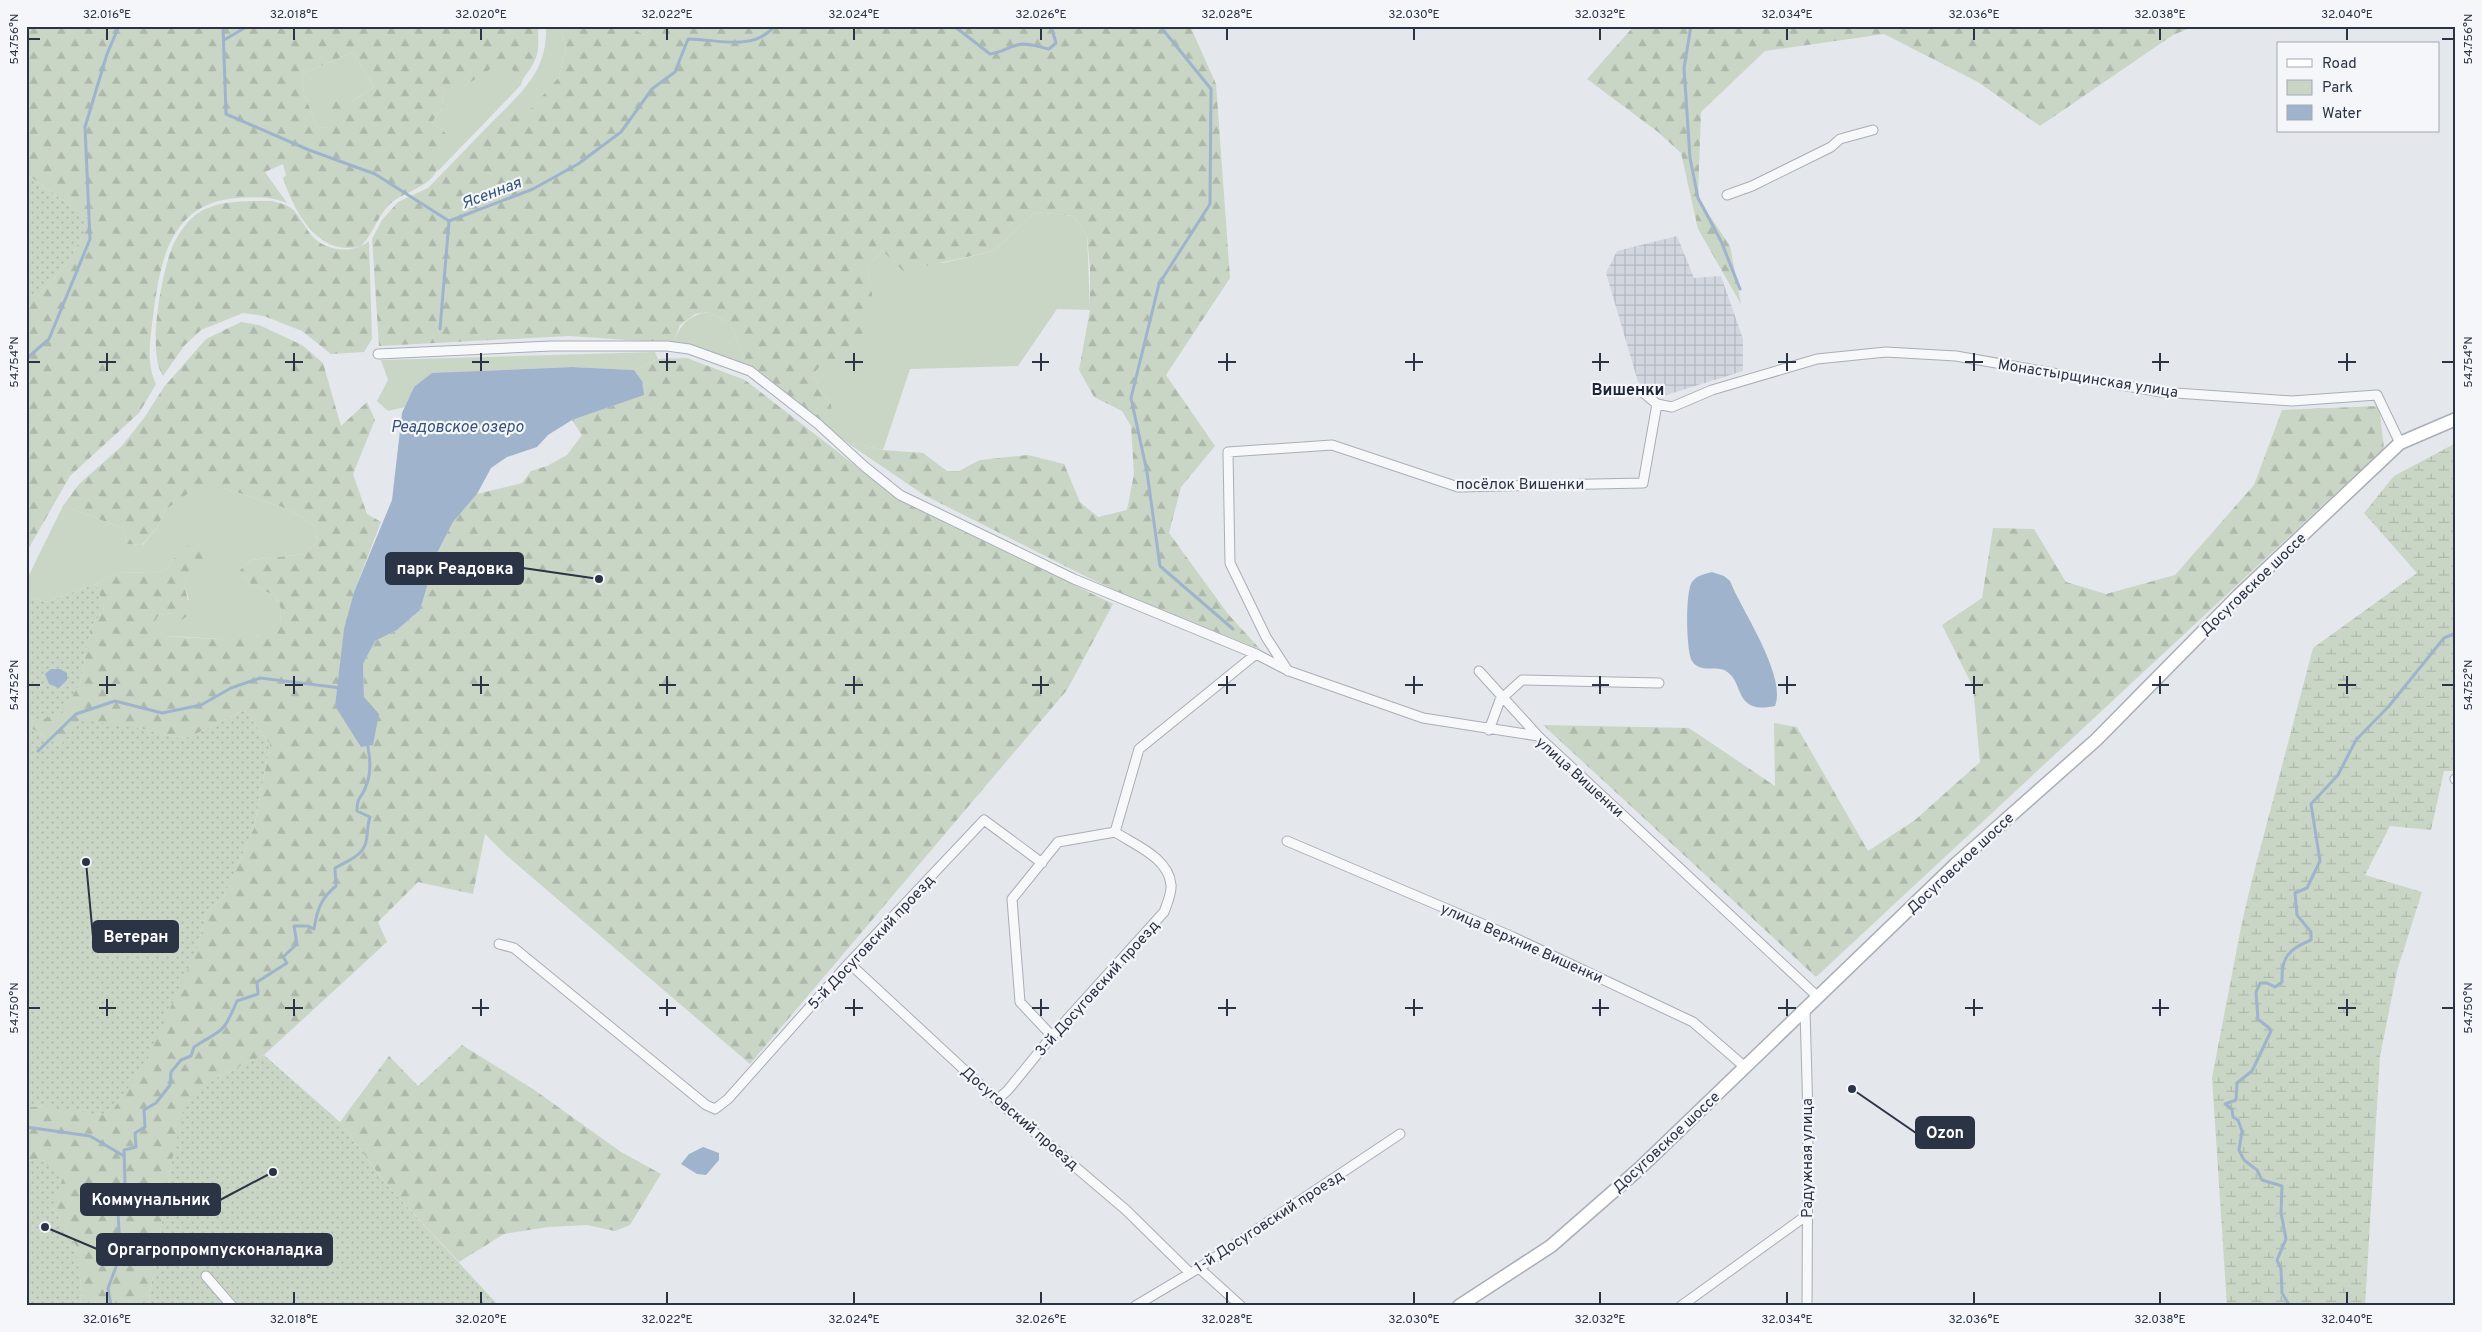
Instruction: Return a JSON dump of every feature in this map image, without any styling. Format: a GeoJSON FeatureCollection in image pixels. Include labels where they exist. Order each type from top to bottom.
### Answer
{"type":"FeatureCollection","features":[{"type":"Feature","properties":{"kind":"main road","name":"Досуговское шоссе"},"geometry":{"type":"LineString","coordinates":[[1459,1306],[1551,1246],[1639,1168],[1957,863],[2096,740],[2239,595],[2400,443],[2456,418]]}},
{"type":"Feature","properties":{"kind":"street"},"geometry":{"type":"LineString","coordinates":[[1727,195],[1752,186],[1831,147],[1840,139],[1873,130]]}},
{"type":"Feature","properties":{"kind":"street","name":"улица Вишенки"},"geometry":{"type":"LineString","coordinates":[[378,354],[551,346],[643,345],[689,349],[750,371],[818,424],[864,466],[900,495],[1074,579],[1256,654],[1288,671],[1423,718],[1539,737],[1818,997]]}},
{"type":"Feature","properties":{"kind":"street","name":"Монастырщинская улица"},"geometry":{"type":"LineString","coordinates":[[1657,404],[1672,407],[1712,390],[1817,359],[1886,352],[1941,355],[2161,392],[2292,401],[2376,395],[2400,443]]}},
{"type":"Feature","properties":{"kind":"street"},"geometry":{"type":"LineString","coordinates":[[1640,390],[1657,404]]}},
{"type":"Feature","properties":{"kind":"street","name":"посёлок Вишенки"},"geometry":{"type":"LineString","coordinates":[[1288,671],[1266,637],[1230,563],[1228,452],[1332,445],[1458,487],[1643,482],[1657,404]]}},
{"type":"Feature","properties":{"kind":"street"},"geometry":{"type":"LineString","coordinates":[[1052,1036],[1020,1002],[1012,899],[1058,842],[1115,832],[1139,749],[1256,654]]}},
{"type":"Feature","properties":{"kind":"street"},"geometry":{"type":"LineString","coordinates":[[1479,672],[1539,737]]}},
{"type":"Feature","properties":{"kind":"street"},"geometry":{"type":"LineString","coordinates":[[1489,730],[1502,698],[1522,680],[1658,683]]}},
{"type":"Feature","properties":{"kind":"street","name":"5-й Досуговский проезд"},"geometry":{"type":"LineString","coordinates":[[499,944],[514,948],[706,1105],[715,1109],[728,1099],[849,964],[984,820],[1042,863]]}},
{"type":"Feature","properties":{"kind":"street","name":"3-й Досуговский проезд"},"geometry":{"type":"LineString","coordinates":[[997,1100],[1008,1090],[1052,1036],[1164,912],[1172,886],[1167,870],[1154,857],[1115,832]]}},
{"type":"Feature","properties":{"kind":"street","name":"улица Верхние Вишенки"},"geometry":{"type":"LineString","coordinates":[[1287,840],[1513,937],[1692,1022],[1745,1067]]}},
{"type":"Feature","properties":{"kind":"street","name":"Досуговский проезд"},"geometry":{"type":"LineString","coordinates":[[849,964],[997,1100],[1126,1210],[1190,1273]]}},
{"type":"Feature","properties":{"kind":"street","name":"Радужная улица"},"geometry":{"type":"LineString","coordinates":[[1805,1010],[1808,1116],[1807,1306]]}},
{"type":"Feature","properties":{"kind":"street","name":"1-й Досуговский проезд"},"geometry":{"type":"LineString","coordinates":[[1135,1306],[1200,1268],[1400,1134]]}},
{"type":"Feature","properties":{"kind":"street"},"geometry":{"type":"LineString","coordinates":[[1681,1306],[1807,1215]]}},
{"type":"Feature","properties":{"kind":"street"},"geometry":{"type":"LineString","coordinates":[[1200,1268],[1241,1306]]}},
{"type":"Feature","properties":{"kind":"street"},"geometry":{"type":"LineString","coordinates":[[206,1276],[232,1306]]}},
{"type":"Feature","properties":{"kind":"shaded area"},"geometry":{"type":"Polygon","coordinates":[[[1677,236],[1694,278],[1721,276],[1743,339],[1743,371],[1663,396],[1638,382],[1606,273],[1617,251],[1677,236]]]}},
{"type":"Feature","properties":{"kind":"green space"},"geometry":{"type":"Polygon","coordinates":[[[26,26],[538,26],[537,55],[523,79],[502,61],[462,88],[445,88],[442,95],[444,106],[432,122],[449,136],[438,169],[432,178],[389,205],[361,246],[346,248],[332,245],[310,229],[301,217],[288,191],[283,178],[286,175],[283,164],[265,172],[287,203],[275,199],[257,197],[215,202],[197,210],[183,223],[173,238],[165,256],[156,296],[150,360],[156,384],[139,413],[70,476],[26,553],[26,309],[67,264],[91,220],[26,174],[26,26]],[[353,52],[302,74],[304,93],[317,127],[328,128],[328,113],[333,94],[350,103],[374,87],[353,52]]]}},
{"type":"Feature","properties":{"kind":"green space"},"geometry":{"type":"Polygon","coordinates":[[[546,26],[560,26],[566,48],[559,77],[532,109],[493,121],[523,90],[538,68],[543,56],[546,26]]]}},
{"type":"Feature","properties":{"kind":"green space"},"geometry":{"type":"Polygon","coordinates":[[[560,26],[629,26],[644,35],[656,26],[1190,26],[1216,84],[1230,278],[1166,375],[1215,446],[1181,487],[1169,533],[1228,614],[1261,650],[1118,592],[1077,572],[924,495],[852,446],[854,443],[883,450],[923,453],[947,471],[959,471],[980,460],[1028,455],[1064,464],[1080,502],[1098,517],[1127,510],[1134,474],[1131,426],[1122,411],[1094,397],[1079,370],[1090,310],[1090,268],[1087,235],[1073,216],[1035,212],[994,251],[903,271],[883,251],[867,266],[873,299],[862,337],[840,366],[823,363],[813,374],[820,390],[831,404],[833,425],[829,429],[747,364],[730,324],[709,312],[695,314],[680,325],[673,343],[569,336],[379,346],[372,239],[382,220],[398,202],[428,188],[493,121],[532,108],[559,77],[566,48],[560,26]]]}},
{"type":"Feature","properties":{"kind":"green space"},"geometry":{"type":"Polygon","coordinates":[[[629,26],[656,26],[644,35],[629,26]]]}},
{"type":"Feature","properties":{"kind":"green space"},"geometry":{"type":"Polygon","coordinates":[[[1634,26],[2195,26],[2173,35],[2040,126],[1978,82],[1884,34],[1765,51],[1701,112],[1698,198],[1730,246],[1741,304],[1698,229],[1681,153],[1658,132],[1587,79],[1634,26]]]}},
{"type":"Feature","properties":{"kind":"green space"},"geometry":{"type":"Polygon","coordinates":[[[353,52],[374,87],[350,103],[328,113],[328,128],[317,127],[304,93],[302,74],[353,52]]]}},
{"type":"Feature","properties":{"kind":"green space"},"geometry":{"type":"Polygon","coordinates":[[[502,60],[523,79],[521,85],[437,172],[443,148],[449,136],[432,122],[444,106],[442,95],[445,88],[462,88],[502,60]]]}},
{"type":"Feature","properties":{"kind":"green space"},"geometry":{"type":"Polygon","coordinates":[[[26,174],[91,220],[67,264],[26,309],[26,174]]]}},
{"type":"Feature","properties":{"kind":"green space"},"geometry":{"type":"Polygon","coordinates":[[[272,201],[291,208],[312,236],[332,248],[355,248],[369,241],[372,339],[364,352],[331,354],[302,331],[264,316],[243,313],[201,330],[184,346],[163,376],[158,365],[156,350],[157,316],[166,265],[179,234],[192,218],[209,207],[230,202],[272,201]]]}},
{"type":"Feature","properties":{"kind":"green space"},"geometry":{"type":"Polygon","coordinates":[[[1035,212],[1073,216],[1087,235],[1090,310],[1057,309],[1018,366],[910,369],[883,450],[854,443],[852,446],[829,429],[831,404],[820,390],[813,374],[873,299],[867,266],[883,251],[943,263],[994,251],[1035,212]]]}},
{"type":"Feature","properties":{"kind":"green space"},"geometry":{"type":"Polygon","coordinates":[[[709,312],[730,324],[747,364],[673,343],[682,326],[690,318],[709,312]]]}},
{"type":"Feature","properties":{"kind":"green space"},"geometry":{"type":"Polygon","coordinates":[[[241,322],[259,325],[302,345],[323,363],[341,426],[367,402],[375,420],[353,474],[367,514],[381,522],[354,592],[345,629],[335,706],[364,697],[363,664],[375,641],[397,630],[420,610],[437,553],[453,522],[477,494],[522,483],[531,471],[547,466],[567,455],[582,435],[572,420],[643,395],[642,381],[634,370],[658,359],[687,358],[745,380],[896,497],[1113,604],[1067,690],[750,1064],[506,855],[485,834],[473,894],[418,882],[378,922],[387,942],[264,1055],[216,1078],[172,1160],[148,1306],[79,1306],[82,1293],[76,1246],[52,1207],[38,1159],[26,1161],[26,1107],[42,1106],[197,949],[207,911],[223,898],[254,828],[270,744],[244,710],[190,737],[179,738],[135,727],[60,746],[26,725],[26,722],[61,714],[80,683],[91,626],[104,610],[96,584],[117,572],[152,573],[165,571],[176,556],[193,542],[206,549],[202,561],[190,569],[184,584],[191,613],[182,620],[173,613],[159,615],[153,624],[164,636],[215,639],[257,636],[280,623],[281,609],[276,596],[252,585],[239,571],[251,560],[304,554],[317,542],[315,526],[288,509],[224,488],[194,489],[165,510],[158,526],[142,545],[127,544],[123,528],[63,506],[79,484],[122,446],[144,418],[164,387],[206,339],[241,322]]]}},
{"type":"Feature","properties":{"kind":"green space"},"geometry":{"type":"Polygon","coordinates":[[[655,352],[658,359],[634,370],[572,367],[478,371],[414,387],[405,407],[388,411],[377,401],[388,380],[381,360],[655,352]]]}},
{"type":"Feature","properties":{"kind":"green space"},"geometry":{"type":"Polygon","coordinates":[[[2379,406],[2384,448],[1816,977],[1543,725],[1689,728],[1775,786],[1774,723],[1797,727],[1868,851],[1915,820],[1980,762],[1973,687],[1942,625],[1982,598],[1993,528],[2034,529],[2066,582],[2106,594],[2175,575],[2254,485],[2282,410],[2379,406]]]}},
{"type":"Feature","properties":{"kind":"green space"},"geometry":{"type":"Polygon","coordinates":[[[2456,443],[2456,771],[2444,771],[2431,830],[2390,826],[2365,875],[2422,892],[2397,971],[2380,1056],[2365,1306],[2227,1306],[2212,1078],[2242,922],[2313,648],[2417,573],[2364,513],[2394,476],[2456,443]]]}},
{"type":"Feature","properties":{"kind":"green space"},"geometry":{"type":"Polygon","coordinates":[[[194,488],[224,488],[288,509],[315,526],[317,542],[304,554],[251,560],[239,571],[252,585],[276,596],[281,609],[280,623],[259,635],[245,638],[222,639],[164,636],[152,624],[159,615],[173,613],[189,600],[184,584],[189,569],[202,561],[176,556],[165,571],[152,573],[117,572],[96,584],[46,602],[26,597],[26,581],[63,506],[123,528],[127,544],[143,545],[158,526],[165,510],[194,488]]]}},
{"type":"Feature","properties":{"kind":"green space"},"geometry":{"type":"Polygon","coordinates":[[[96,584],[104,610],[91,626],[80,683],[61,715],[26,722],[26,597],[46,602],[96,584]]]}},
{"type":"Feature","properties":{"kind":"green space"},"geometry":{"type":"Polygon","coordinates":[[[244,710],[270,744],[254,828],[223,898],[207,911],[197,949],[147,1060],[109,1116],[42,1106],[26,1107],[26,725],[60,746],[79,720],[135,727],[179,738],[190,737],[244,710]]]}},
{"type":"Feature","properties":{"kind":"green space"},"geometry":{"type":"Polygon","coordinates":[[[462,1045],[533,1089],[621,1152],[661,1174],[630,1225],[615,1231],[587,1225],[548,1227],[504,1234],[459,1262],[386,1184],[340,1122],[389,1056],[418,1086],[462,1045]]]}},
{"type":"Feature","properties":{"kind":"green space"},"geometry":{"type":"Polygon","coordinates":[[[264,1055],[340,1122],[386,1184],[499,1306],[148,1306],[172,1160],[185,1102],[216,1078],[264,1055]]]}},
{"type":"Feature","properties":{"kind":"green space"},"geometry":{"type":"Polygon","coordinates":[[[38,1159],[64,1175],[52,1207],[76,1246],[82,1293],[79,1306],[26,1306],[26,1161],[38,1159]]]}},
{"type":"Feature","properties":{"kind":"water","name":"Реадовское озеро"},"geometry":{"type":"Polygon","coordinates":[[[572,367],[634,370],[642,381],[644,395],[572,420],[548,435],[537,447],[507,457],[491,468],[477,494],[453,522],[437,553],[420,610],[397,630],[375,641],[363,664],[364,697],[379,714],[373,745],[361,747],[335,706],[344,629],[354,592],[392,500],[402,413],[414,387],[432,373],[572,367]]]}},
{"type":"Feature","properties":{"kind":"water"},"geometry":{"type":"Polygon","coordinates":[[[1712,572],[1724,576],[1730,581],[1769,661],[1775,678],[1777,693],[1775,706],[1752,706],[1745,701],[1731,675],[1720,669],[1699,667],[1692,661],[1688,646],[1687,609],[1690,588],[1696,578],[1712,572]]]}},
{"type":"Feature","properties":{"kind":"water"},"geometry":{"type":"Polygon","coordinates":[[[51,669],[60,669],[67,673],[67,680],[59,688],[49,684],[45,674],[51,669]]]}},
{"type":"Feature","properties":{"kind":"water"},"geometry":{"type":"Polygon","coordinates":[[[703,1147],[719,1153],[719,1160],[706,1175],[697,1174],[681,1164],[689,1154],[703,1147]]]}},
{"type":"Feature","properties":{"kind":"waterway"},"geometry":{"type":"LineString","coordinates":[[26,359],[49,339],[90,239],[85,127],[107,54],[119,26]]}},
{"type":"Feature","properties":{"kind":"waterway","name":"Ясенная"},"geometry":{"type":"LineString","coordinates":[[223,26],[226,114],[309,150],[375,174],[449,221],[533,189],[578,164],[621,132],[652,89],[675,72],[688,39],[745,42],[766,34],[775,26]]}},
{"type":"Feature","properties":{"kind":"waterway"},"geometry":{"type":"LineString","coordinates":[[224,40],[248,26]]}},
{"type":"Feature","properties":{"kind":"waterway","name":"Ясенная"},"geometry":{"type":"LineString","coordinates":[[954,26],[990,54],[1021,44],[1049,49],[1056,43],[1051,26]]}},
{"type":"Feature","properties":{"kind":"waterway"},"geometry":{"type":"LineString","coordinates":[[1160,26],[1211,89],[1210,204],[1159,284],[1131,398],[1147,472],[1160,566],[1233,629]]}},
{"type":"Feature","properties":{"kind":"waterway"},"geometry":{"type":"LineString","coordinates":[[1691,26],[1684,68],[1690,158],[1698,198],[1721,241],[1740,289]]}},
{"type":"Feature","properties":{"kind":"waterway"},"geometry":{"type":"LineString","coordinates":[[440,329],[449,221]]}},
{"type":"Feature","properties":{"kind":"waterway"},"geometry":{"type":"LineString","coordinates":[[2290,1306],[2282,1293],[2281,1269],[2277,1260],[2286,1239],[2281,1213],[2282,1186],[2262,1180],[2257,1170],[2244,1160],[2239,1150],[2242,1131],[2238,1120],[2233,1117],[2232,1109],[2225,1104],[2236,1100],[2237,1083],[2252,1071],[2271,1031],[2258,1019],[2256,992],[2260,983],[2267,983],[2275,987],[2282,982],[2283,966],[2288,955],[2297,947],[2311,940],[2311,932],[2297,915],[2295,893],[2307,888],[2320,861],[2311,804],[2338,775],[2356,740],[2389,706],[2444,638],[2456,633]]}},
{"type":"Feature","properties":{"kind":"waterway"},"geometry":{"type":"LineString","coordinates":[[38,751],[76,714],[115,701],[162,713],[201,705],[231,688],[260,678],[341,688]]}},
{"type":"Feature","properties":{"kind":"waterway"},"geometry":{"type":"LineString","coordinates":[[111,1306],[108,1288],[116,1267],[120,1246],[118,1214],[125,1184],[124,1150],[136,1147],[135,1133],[145,1127],[144,1110],[156,1103],[170,1085],[171,1072],[181,1060],[191,1056],[194,1047],[221,1030],[237,1001],[258,994],[257,982],[287,963],[283,957],[297,944],[294,926],[308,926],[314,929],[321,905],[336,886],[335,868],[354,858],[362,851],[366,842],[370,817],[357,811],[358,802],[368,781],[370,770],[367,742]]}},
{"type":"Feature","properties":{"kind":"waterway"},"geometry":{"type":"LineString","coordinates":[[26,1127],[90,1136],[124,1156]]}},
{"type":"Feature","properties":{"kind":"place","name":"парк Реадовка"},"geometry":{"type":"Point","coordinates":[599,579]}},
{"type":"Feature","properties":{"kind":"place","name":"Ветеран"},"geometry":{"type":"Point","coordinates":[86,862]}},
{"type":"Feature","properties":{"kind":"place","name":"Ozon"},"geometry":{"type":"Point","coordinates":[1852,1089]}},
{"type":"Feature","properties":{"kind":"place","name":"Коммунальник"},"geometry":{"type":"Point","coordinates":[273,1172]}},
{"type":"Feature","properties":{"kind":"place","name":"Оргагропромпусконаладка"},"geometry":{"type":"Point","coordinates":[45,1227]}},
{"type":"Feature","properties":{"kind":"district","name":"Вишенки"},"geometry":{"type":"Point","coordinates":[1628,389]}}]}
